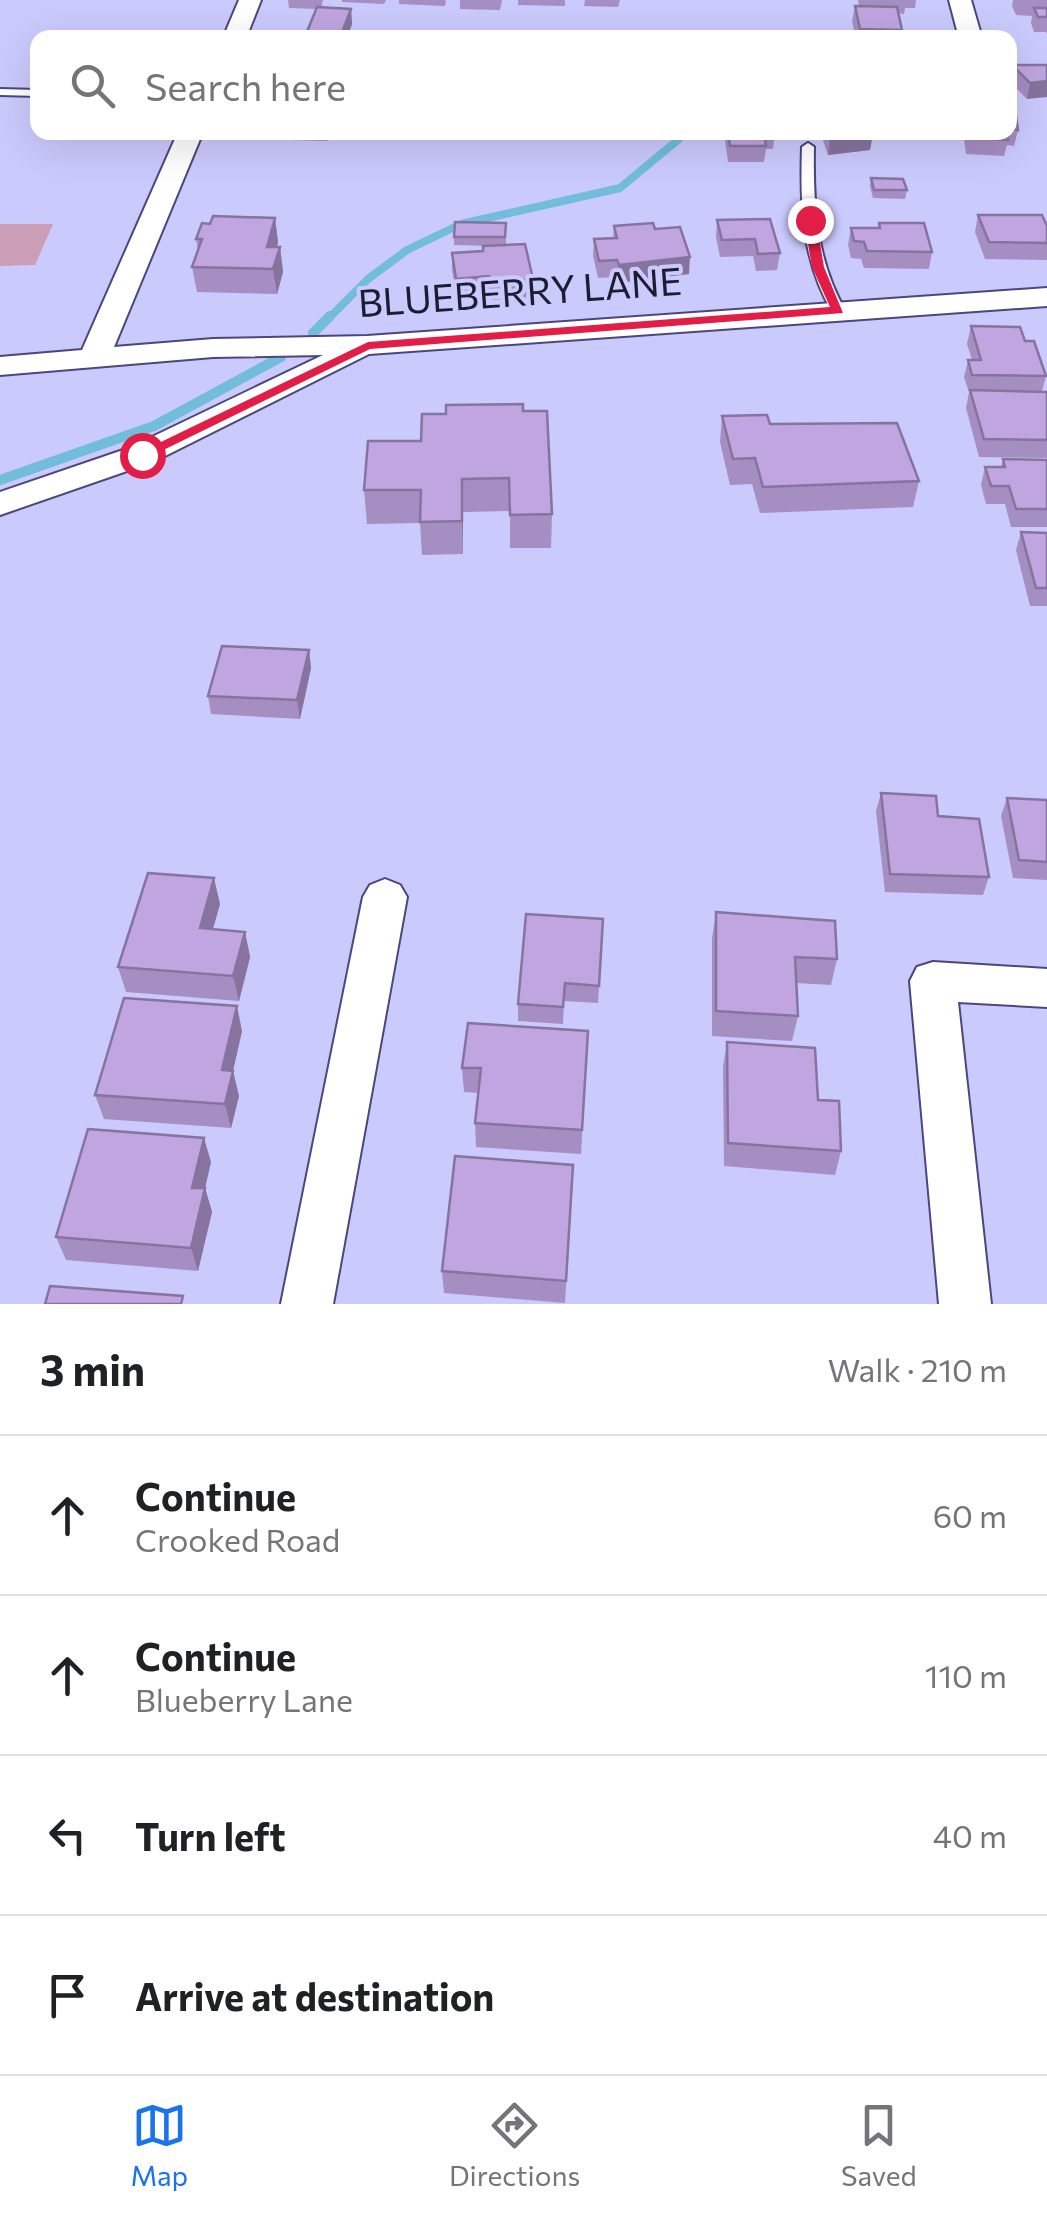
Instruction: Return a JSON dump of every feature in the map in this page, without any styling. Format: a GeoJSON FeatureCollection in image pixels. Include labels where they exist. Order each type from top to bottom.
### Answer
{"type":"FeatureCollection","features":[{"type":"Feature","properties":{"kind":"street"},"geometry":{"type":"LineString","coordinates":[[237,30],[250,0]]}},
{"type":"Feature","properties":{"kind":"street"},"geometry":{"type":"LineString","coordinates":[[960,0],[969,30]]}},
{"type":"Feature","properties":{"kind":"street"},"geometry":{"type":"LineString","coordinates":[[94,356],[188,140]]}},
{"type":"Feature","properties":{"kind":"street","name":"BLUEBERRY LANE"},"geometry":{"type":"LineString","coordinates":[[0,366],[213,348],[368,346],[1047,297]]}},
{"type":"Feature","properties":{"kind":"street"},"geometry":{"type":"LineString","coordinates":[[0,504],[142,455],[368,346]]}},
{"type":"Feature","properties":{"kind":"street"},"geometry":{"type":"LineString","coordinates":[[307,1304],[385,897]]}},
{"type":"Feature","properties":{"kind":"street"},"geometry":{"type":"LineString","coordinates":[[966,1304],[934,981],[1047,988]]}},
{"type":"Feature","properties":{"kind":"lane"},"geometry":{"type":"LineString","coordinates":[[0,92],[30,92]]}},
{"type":"Feature","properties":{"kind":"lane"},"geometry":{"type":"LineString","coordinates":[[808,147],[806,185],[818,267],[838,310]]}},
{"type":"Feature","properties":{"kind":"shaded area"},"geometry":{"type":"Polygon","coordinates":[[[0,224],[53,224],[35,265],[0,266],[0,224]]]}},
{"type":"Feature","properties":{"kind":"building"},"geometry":{"type":"Polygon","coordinates":[[[855,6],[897,7],[902,30],[860,29],[855,6]]]}},
{"type":"Feature","properties":{"kind":"building"},"geometry":{"type":"Polygon","coordinates":[[[317,7],[351,9],[343,30],[308,30],[317,7]]]}},
{"type":"Feature","properties":{"kind":"building"},"geometry":{"type":"Polygon","coordinates":[[[1034,8],[1047,8],[1047,17],[1038,17],[1034,8]]]}},
{"type":"Feature","properties":{"kind":"building"},"geometry":{"type":"Polygon","coordinates":[[[1017,65],[1047,65],[1047,81],[1030,83],[1017,65]]]}},
{"type":"Feature","properties":{"kind":"building"},"geometry":{"type":"Polygon","coordinates":[[[729,140],[765,140],[766,146],[730,146],[729,140]]]}},
{"type":"Feature","properties":{"kind":"building"},"geometry":{"type":"Polygon","coordinates":[[[871,178],[903,179],[907,190],[874,190],[871,178]]]}},
{"type":"Feature","properties":{"kind":"building"},"geometry":{"type":"Polygon","coordinates":[[[978,215],[1042,215],[1047,243],[989,242],[978,215]]]}},
{"type":"Feature","properties":{"kind":"building"},"geometry":{"type":"Polygon","coordinates":[[[213,216],[275,218],[267,247],[280,247],[273,269],[192,267],[202,239],[196,239],[202,223],[210,224],[213,216]]]}},
{"type":"Feature","properties":{"kind":"building"},"geometry":{"type":"Polygon","coordinates":[[[770,219],[780,253],[758,254],[755,239],[722,240],[717,220],[770,219]]]}},
{"type":"Feature","properties":{"kind":"building"},"geometry":{"type":"Polygon","coordinates":[[[455,222],[506,223],[505,237],[454,237],[455,222]]]}},
{"type":"Feature","properties":{"kind":"building"},"geometry":{"type":"Polygon","coordinates":[[[653,223],[655,229],[680,227],[690,257],[619,265],[617,260],[599,261],[594,239],[617,238],[614,226],[653,223]]]}},
{"type":"Feature","properties":{"kind":"building"},"geometry":{"type":"Polygon","coordinates":[[[879,223],[924,223],[932,252],[867,251],[864,242],[854,241],[851,228],[880,228],[879,223]]]}},
{"type":"Feature","properties":{"kind":"building"},"geometry":{"type":"Polygon","coordinates":[[[525,244],[533,279],[456,279],[452,253],[483,251],[483,246],[525,244]]]}},
{"type":"Feature","properties":{"kind":"building"},"geometry":{"type":"Polygon","coordinates":[[[971,326],[1020,327],[1025,341],[1034,341],[1046,376],[972,375],[968,360],[981,360],[971,326]]]}},
{"type":"Feature","properties":{"kind":"building"},"geometry":{"type":"Polygon","coordinates":[[[970,390],[1047,392],[1047,440],[984,439],[970,390]]]}},
{"type":"Feature","properties":{"kind":"building"},"geometry":{"type":"Polygon","coordinates":[[[523,404],[523,411],[547,411],[552,514],[510,515],[509,478],[462,479],[462,521],[420,522],[421,490],[364,490],[368,441],[421,441],[422,414],[446,414],[446,405],[523,404]]]}},
{"type":"Feature","properties":{"kind":"building"},"geometry":{"type":"Polygon","coordinates":[[[767,415],[770,424],[897,423],[919,481],[763,487],[755,458],[733,459],[722,416],[767,415]]]}},
{"type":"Feature","properties":{"kind":"building"},"geometry":{"type":"Polygon","coordinates":[[[1003,459],[1047,460],[1047,509],[1016,509],[1009,486],[991,486],[985,467],[1005,467],[1003,459]]]}},
{"type":"Feature","properties":{"kind":"building"},"geometry":{"type":"Polygon","coordinates":[[[1021,532],[1047,533],[1047,588],[1036,588],[1021,532]]]}},
{"type":"Feature","properties":{"kind":"building"},"geometry":{"type":"Polygon","coordinates":[[[222,646],[309,650],[297,700],[208,696],[222,646]]]}},
{"type":"Feature","properties":{"kind":"building"},"geometry":{"type":"Polygon","coordinates":[[[881,793],[936,796],[938,816],[979,819],[989,877],[890,874],[881,793]]]}},
{"type":"Feature","properties":{"kind":"building"},"geometry":{"type":"Polygon","coordinates":[[[1007,798],[1047,800],[1047,862],[1019,860],[1007,798]]]}},
{"type":"Feature","properties":{"kind":"building"},"geometry":{"type":"Polygon","coordinates":[[[148,873],[214,878],[200,928],[245,932],[233,976],[118,967],[148,873]]]}},
{"type":"Feature","properties":{"kind":"building"},"geometry":{"type":"Polygon","coordinates":[[[716,912],[835,921],[837,959],[795,957],[798,1016],[716,1011],[716,912]]]}},
{"type":"Feature","properties":{"kind":"building"},"geometry":{"type":"Polygon","coordinates":[[[526,914],[603,919],[599,986],[565,983],[563,1007],[518,1004],[526,914]]]}},
{"type":"Feature","properties":{"kind":"building"},"geometry":{"type":"Polygon","coordinates":[[[124,998],[237,1006],[222,1070],[233,1071],[225,1104],[95,1095],[124,998]]]}},
{"type":"Feature","properties":{"kind":"building"},"geometry":{"type":"Polygon","coordinates":[[[468,1023],[588,1031],[582,1130],[475,1123],[481,1068],[462,1068],[468,1023]]]}},
{"type":"Feature","properties":{"kind":"building"},"geometry":{"type":"Polygon","coordinates":[[[727,1042],[815,1048],[818,1100],[839,1101],[841,1151],[728,1143],[727,1042]]]}},
{"type":"Feature","properties":{"kind":"building"},"geometry":{"type":"Polygon","coordinates":[[[88,1129],[204,1138],[192,1188],[205,1188],[191,1248],[56,1237],[88,1129]]]}},
{"type":"Feature","properties":{"kind":"building"},"geometry":{"type":"Polygon","coordinates":[[[455,1156],[573,1165],[566,1281],[442,1271],[455,1156]]]}},
{"type":"Feature","properties":{"kind":"building"},"geometry":{"type":"Polygon","coordinates":[[[50,1286],[183,1296],[181,1304],[45,1304],[50,1286]]]}},
{"type":"Feature","properties":{"kind":"waterway"},"geometry":{"type":"LineString","coordinates":[[328,319],[368,279],[407,250],[461,224],[620,188],[678,140]]}},
{"type":"Feature","properties":{"kind":"waterway"},"geometry":{"type":"LineString","coordinates":[[313,333],[330,316]]}},
{"type":"Feature","properties":{"kind":"waterway"},"geometry":{"type":"LineString","coordinates":[[0,480],[154,426],[281,357]]}},
{"type":"Feature","properties":{"kind":"route"},"geometry":{"type":"LineString","coordinates":[[142,455],[368,346],[428,338],[838,310],[818,267],[810,220]]}}]}
